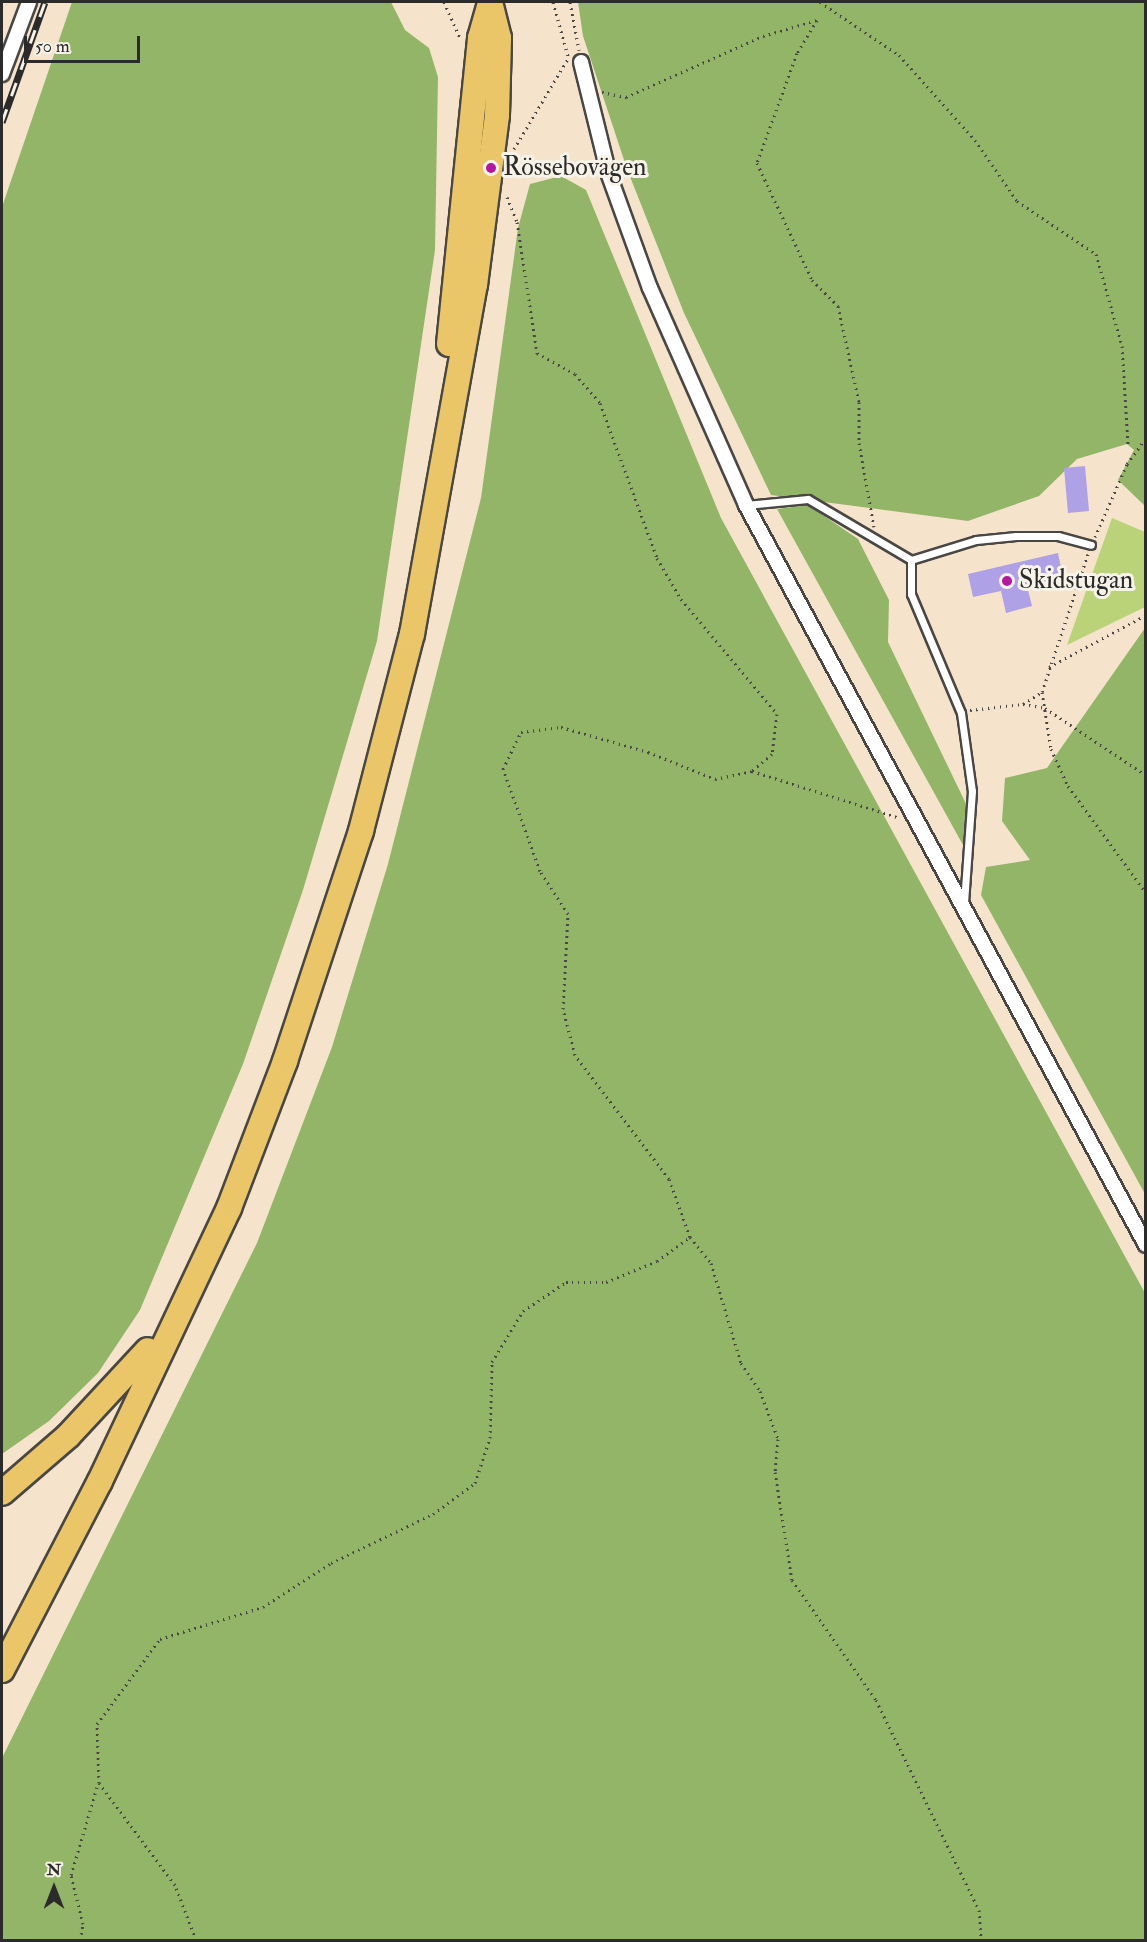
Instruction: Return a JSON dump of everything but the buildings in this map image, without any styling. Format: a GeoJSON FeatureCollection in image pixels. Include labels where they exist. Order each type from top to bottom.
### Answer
{"type":"FeatureCollection","features":[{"type":"Feature","properties":{"kind":"highway"},"geometry":{"type":"LineString","coordinates":[[2,1640],[148,1350],[271,1057],[375,721],[436,432],[469,184],[480,38],[490,2]]}},
{"type":"Feature","properties":{"kind":"highway"},"geometry":{"type":"LineString","coordinates":[[2,1670],[100,1481],[229,1208],[285,1061],[361,831],[412,634],[475,285],[497,115],[499,38],[490,2]]}},
{"type":"Feature","properties":{"kind":"highway"},"geometry":{"type":"LineString","coordinates":[[2,1493],[68,1436],[148,1350]]}},
{"type":"Feature","properties":{"kind":"street"},"geometry":{"type":"LineString","coordinates":[[2,74],[28,2]]}},
{"type":"Feature","properties":{"kind":"street"},"geometry":{"type":"LineString","coordinates":[[574,60],[587,89],[609,175],[650,288],[746,505],[910,815],[1146,1245]]}},
{"type":"Feature","properties":{"kind":"lane"},"geometry":{"type":"LineString","coordinates":[[746,505],[808,499],[875,534],[911,560]]}},
{"type":"Feature","properties":{"kind":"lane"},"geometry":{"type":"LineString","coordinates":[[911,560],[976,540],[1016,536],[1058,536],[1091,545]]}},
{"type":"Feature","properties":{"kind":"lane"},"geometry":{"type":"LineString","coordinates":[[911,560],[911,594],[961,713],[972,790],[963,911]]}},
{"type":"Feature","properties":{"kind":"path"},"geometry":{"type":"LineString","coordinates":[[444,2],[462,48]]}},
{"type":"Feature","properties":{"kind":"path"},"geometry":{"type":"LineString","coordinates":[[552,2],[574,60]]}},
{"type":"Feature","properties":{"kind":"path"},"geometry":{"type":"LineString","coordinates":[[570,2],[574,60]]}},
{"type":"Feature","properties":{"kind":"path"},"geometry":{"type":"LineString","coordinates":[[820,2],[898,55],[975,140],[1017,201],[1096,254],[1122,346],[1128,444]]}},
{"type":"Feature","properties":{"kind":"path"},"geometry":{"type":"LineString","coordinates":[[587,89],[626,97],[754,40],[817,20],[797,53],[757,163],[812,280],[838,306],[859,402],[859,443],[875,534]]}},
{"type":"Feature","properties":{"kind":"path"},"geometry":{"type":"LineString","coordinates":[[511,154],[549,82],[574,60]]}},
{"type":"Feature","properties":{"kind":"path"},"geometry":{"type":"LineString","coordinates":[[504,189],[517,222],[537,353],[575,374],[600,403],[657,558],[681,599],[777,714],[772,754],[752,771],[715,780],[648,752],[561,728],[521,732],[503,770],[540,871],[568,914],[563,1010],[575,1055],[669,1179],[690,1237],[711,1263],[741,1363],[760,1391],[778,1438],[775,1472],[792,1580],[876,1700],[934,1828],[979,1910],[981,1941]]}},
{"type":"Feature","properties":{"kind":"path"},"geometry":{"type":"LineString","coordinates":[[1146,438],[1127,464],[1091,545],[1042,692],[1051,749],[1068,786],[1146,893]]}},
{"type":"Feature","properties":{"kind":"path"},"geometry":{"type":"LineString","coordinates":[[1049,667],[1146,615]]}},
{"type":"Feature","properties":{"kind":"path"},"geometry":{"type":"LineString","coordinates":[[1023,704],[1042,692]]}},
{"type":"Feature","properties":{"kind":"path"},"geometry":{"type":"LineString","coordinates":[[961,713],[1023,704],[1045,708],[1146,775]]}},
{"type":"Feature","properties":{"kind":"path"},"geometry":{"type":"LineString","coordinates":[[752,771],[896,819],[910,815]]}},
{"type":"Feature","properties":{"kind":"path"},"geometry":{"type":"LineString","coordinates":[[80,1941],[83,1924],[72,1875],[99,1783],[97,1724],[160,1638],[263,1608],[331,1563],[433,1514],[475,1483],[490,1438],[492,1362],[523,1311],[566,1282],[606,1282],[657,1261],[690,1237]]}},
{"type":"Feature","properties":{"kind":"path"},"geometry":{"type":"LineString","coordinates":[[99,1783],[175,1885],[196,1941]]}},
{"type":"Feature","properties":{"kind":"green space"},"geometry":{"type":"Polygon","coordinates":[[[72,2],[391,2],[405,30],[429,48],[438,77],[435,250],[377,641],[303,890],[243,1064],[140,1310],[98,1373],[49,1421],[2,1454],[2,207],[72,2]]]}},
{"type":"Feature","properties":{"kind":"green space"},"geometry":{"type":"Polygon","coordinates":[[[578,2],[1145,2],[1145,506],[1118,480],[1134,450],[1127,444],[1077,459],[1039,496],[968,521],[771,495],[684,313],[627,169],[583,36],[578,2]]]}},
{"type":"Feature","properties":{"kind":"green space"},"geometry":{"type":"Polygon","coordinates":[[[561,176],[586,190],[721,518],[1145,1293],[1145,1940],[2,1940],[2,1758],[257,1243],[332,1047],[388,864],[481,498],[518,228],[530,184],[561,176]]]}},
{"type":"Feature","properties":{"kind":"green space"},"geometry":{"type":"Polygon","coordinates":[[[808,505],[858,539],[889,600],[888,642],[968,808],[963,845],[777,509],[808,505]]]}},
{"type":"Feature","properties":{"kind":"green space"},"geometry":{"type":"Polygon","coordinates":[[[1112,518],[1145,532],[1145,607],[1067,645],[1112,518]]]}},
{"type":"Feature","properties":{"kind":"green space"},"geometry":{"type":"Polygon","coordinates":[[[1145,628],[1145,1194],[981,895],[986,867],[1030,860],[1002,821],[1005,778],[1047,768],[1145,628]]]}},
{"type":"Feature","properties":{"kind":"railway"},"geometry":{"type":"LineString","coordinates":[[2,122],[45,2]]}},
{"type":"Feature","properties":{"kind":"place","name":"Rössebovägen"},"geometry":{"type":"Point","coordinates":[491,168]}},
{"type":"Feature","properties":{"kind":"place","name":"Skidstugan"},"geometry":{"type":"Point","coordinates":[1007,581]}}]}
